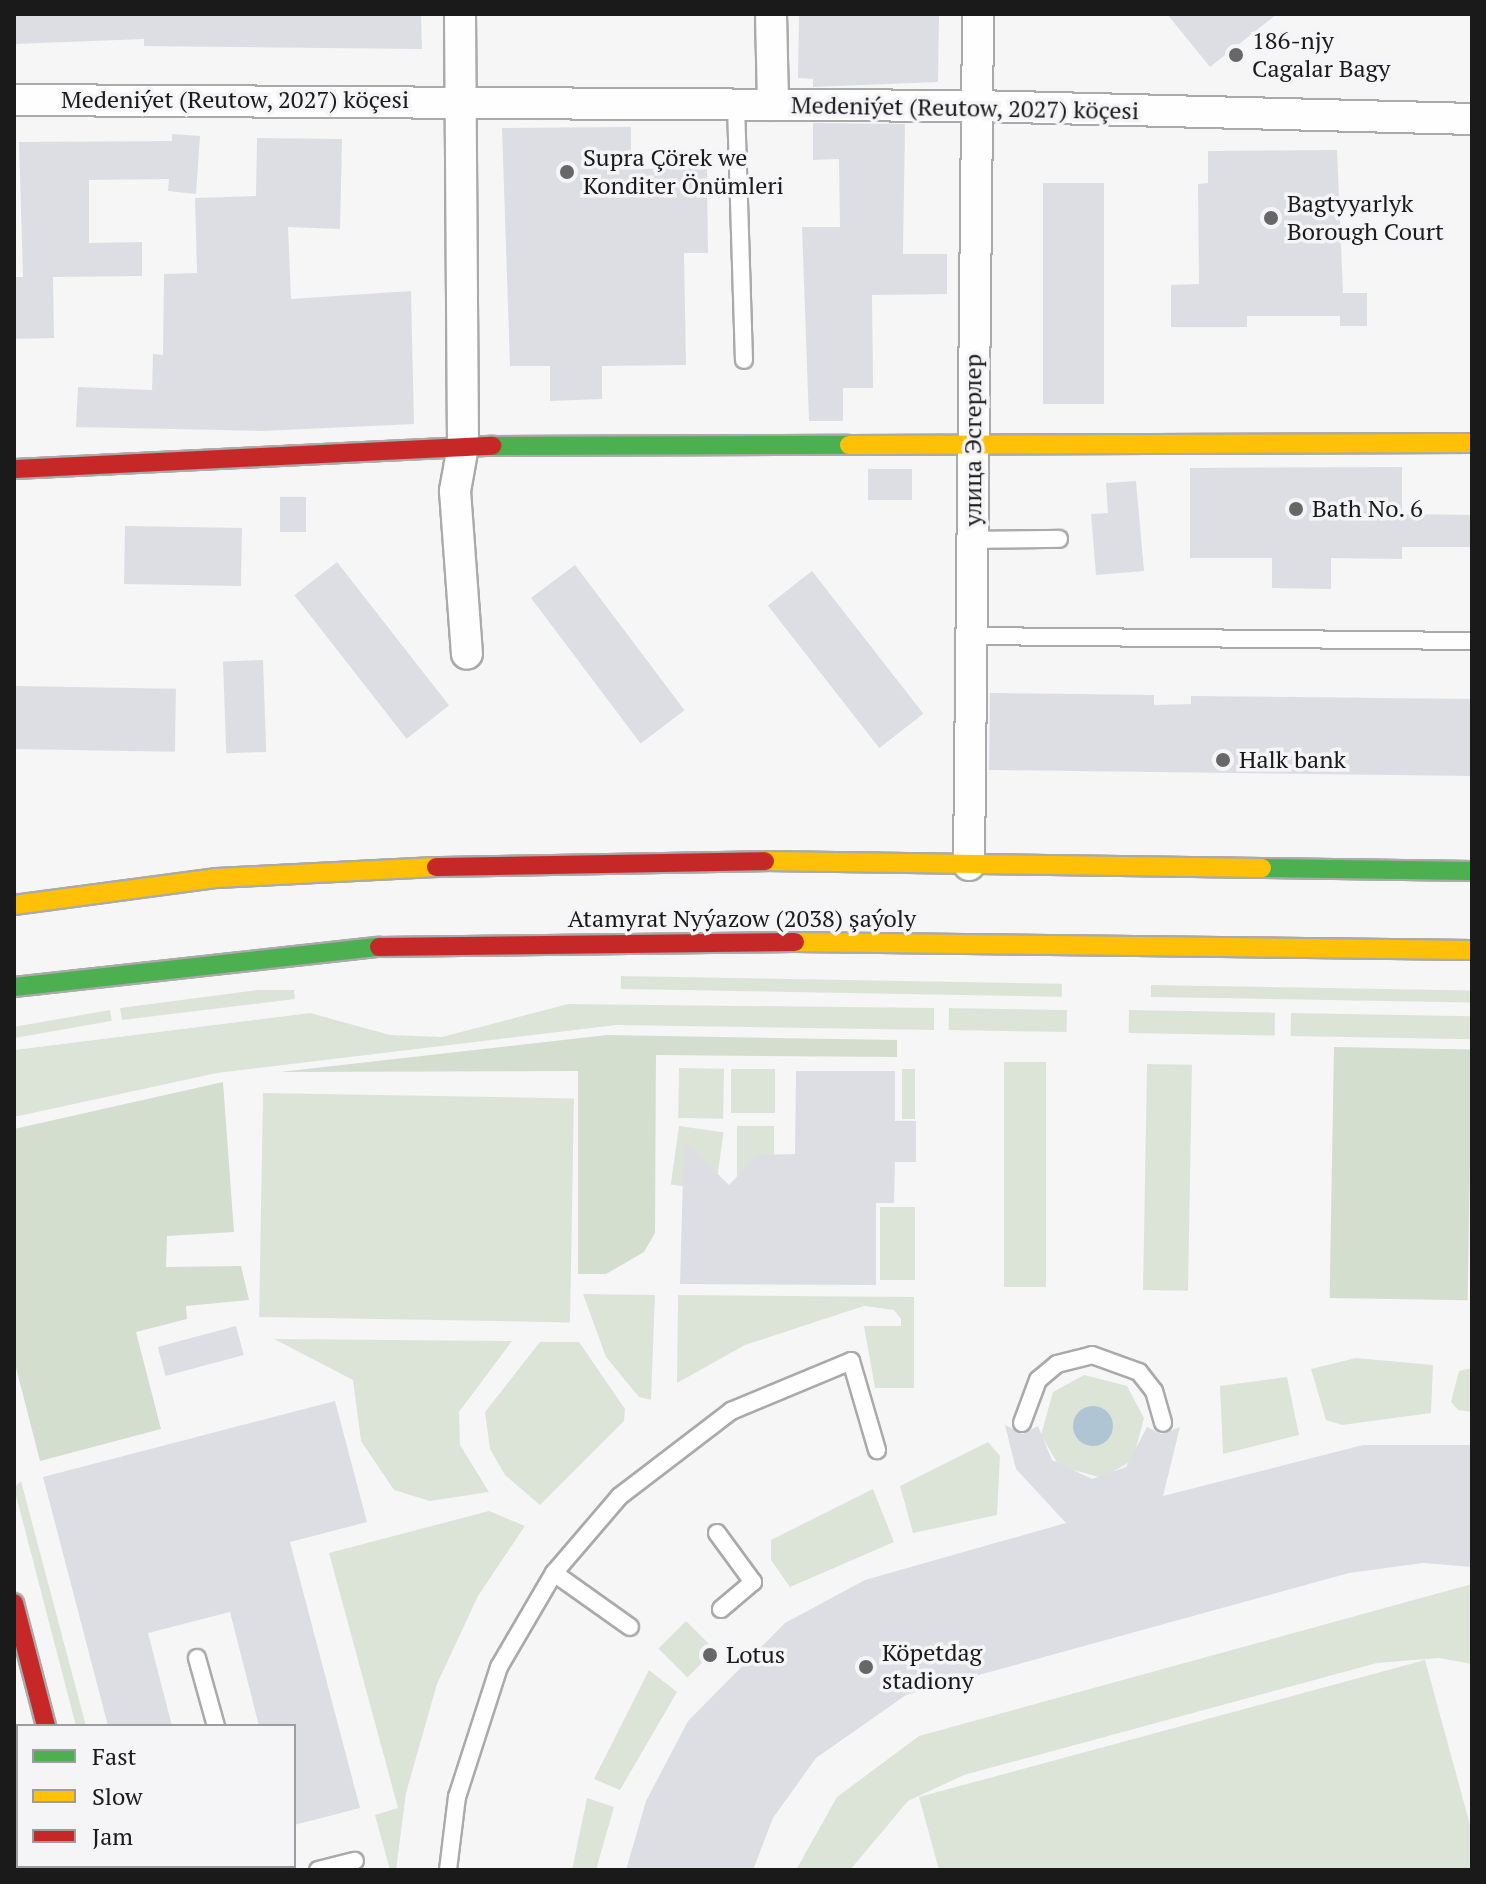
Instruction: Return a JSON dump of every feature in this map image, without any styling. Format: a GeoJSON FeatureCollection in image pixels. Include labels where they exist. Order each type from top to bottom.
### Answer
{"type":"FeatureCollection","features":[{"type":"Feature","properties":{"kind":"main road"},"geometry":{"type":"LineString","coordinates":[[14,469],[463,446],[1472,443]]}},
{"type":"Feature","properties":{"kind":"main road"},"geometry":{"type":"LineString","coordinates":[[14,905],[217,878],[397,865],[613,859],[1472,871]]}},
{"type":"Feature","properties":{"kind":"main road","name":"Atamyrat Nyýazow (2038) şaýoly"},"geometry":{"type":"LineString","coordinates":[[14,987],[233,958],[407,945],[612,940],[1472,950]]}},
{"type":"Feature","properties":{"kind":"main road"},"geometry":{"type":"LineString","coordinates":[[14,1603],[45,1724]]}},
{"type":"Feature","properties":{"kind":"street"},"geometry":{"type":"LineString","coordinates":[[460,14],[457,101],[463,446],[455,491],[467,654]]}},
{"type":"Feature","properties":{"kind":"street"},"geometry":{"type":"LineString","coordinates":[[771,14],[773,105]]}},
{"type":"Feature","properties":{"kind":"street","name":"улица Эсгерлер"},"geometry":{"type":"LineString","coordinates":[[969,865],[978,14]]}},
{"type":"Feature","properties":{"kind":"street","name":"Medeniýet (Reutow, 2027) köçesi"},"geometry":{"type":"LineString","coordinates":[[14,100],[976,106],[1472,119]]}},
{"type":"Feature","properties":{"kind":"lane"},"geometry":{"type":"LineString","coordinates":[[736,106],[744,360]]}},
{"type":"Feature","properties":{"kind":"lane"},"geometry":{"type":"LineString","coordinates":[[972,540],[1059,539]]}},
{"type":"Feature","properties":{"kind":"lane"},"geometry":{"type":"LineString","coordinates":[[970,636],[1472,641]]}},
{"type":"Feature","properties":{"kind":"lane"},"geometry":{"type":"LineString","coordinates":[[1022,1423],[1038,1380],[1069,1359],[1092,1355],[1139,1372],[1160,1402],[1163,1423]]}},
{"type":"Feature","properties":{"kind":"lane"},"geometry":{"type":"LineString","coordinates":[[448,1870],[457,1797],[483,1709],[554,1573],[668,1453],[731,1411],[806,1375],[851,1361],[877,1450]]}},
{"type":"Feature","properties":{"kind":"lane"},"geometry":{"type":"LineString","coordinates":[[717,1533],[753,1582],[721,1609]]}},
{"type":"Feature","properties":{"kind":"lane"},"geometry":{"type":"LineString","coordinates":[[554,1573],[630,1627]]}},
{"type":"Feature","properties":{"kind":"lane"},"geometry":{"type":"LineString","coordinates":[[197,1658],[215,1724]]}},
{"type":"Feature","properties":{"kind":"lane"},"geometry":{"type":"LineString","coordinates":[[318,1870],[355,1861]]}},
{"type":"Feature","properties":{"kind":"shaded area"},"geometry":{"type":"Polygon","coordinates":[[[621,976],[1062,984],[1062,997],[621,989],[621,976]]]}},
{"type":"Feature","properties":{"kind":"shaded area"},"geometry":{"type":"Polygon","coordinates":[[[1151,985],[1472,991],[1472,1003],[1151,997],[1151,985]]]}},
{"type":"Feature","properties":{"kind":"shaded area"},"geometry":{"type":"Polygon","coordinates":[[[257,990],[294,990],[295,999],[122,1020],[120,1008],[257,990]]]}},
{"type":"Feature","properties":{"kind":"shaded area"},"geometry":{"type":"Polygon","coordinates":[[[568,1004],[934,1008],[934,1030],[616,1025],[217,1073],[14,1117],[14,1050],[310,1013],[390,1035],[442,1037],[568,1004]]]}},
{"type":"Feature","properties":{"kind":"shaded area"},"geometry":{"type":"Polygon","coordinates":[[[949,1008],[1067,1010],[1067,1032],[949,1030],[949,1008]]]}},
{"type":"Feature","properties":{"kind":"shaded area"},"geometry":{"type":"Polygon","coordinates":[[[110,1010],[112,1021],[16,1038],[14,1027],[110,1010]]]}},
{"type":"Feature","properties":{"kind":"shaded area"},"geometry":{"type":"Polygon","coordinates":[[[1129,1010],[1275,1013],[1275,1036],[1129,1033],[1129,1010]]]}},
{"type":"Feature","properties":{"kind":"shaded area"},"geometry":{"type":"Polygon","coordinates":[[[1291,1013],[1472,1016],[1472,1039],[1291,1036],[1291,1013]]]}},
{"type":"Feature","properties":{"kind":"shaded area"},"geometry":{"type":"Polygon","coordinates":[[[1004,1062],[1046,1062],[1046,1287],[1004,1287],[1004,1062]]]}},
{"type":"Feature","properties":{"kind":"shaded area"},"geometry":{"type":"Polygon","coordinates":[[[1147,1064],[1192,1065],[1188,1291],[1143,1290],[1147,1064]]]}},
{"type":"Feature","properties":{"kind":"shaded area"},"geometry":{"type":"Polygon","coordinates":[[[679,1068],[724,1069],[723,1119],[678,1118],[679,1068]]]}},
{"type":"Feature","properties":{"kind":"shaded area"},"geometry":{"type":"Polygon","coordinates":[[[731,1069],[775,1069],[775,1113],[731,1113],[731,1069]]]}},
{"type":"Feature","properties":{"kind":"shaded area"},"geometry":{"type":"Polygon","coordinates":[[[902,1069],[915,1069],[915,1119],[902,1119],[902,1069]]]}},
{"type":"Feature","properties":{"kind":"shaded area"},"geometry":{"type":"Polygon","coordinates":[[[263,1093],[574,1098],[570,1322],[259,1317],[263,1093]]]}},
{"type":"Feature","properties":{"kind":"shaded area"},"geometry":{"type":"Polygon","coordinates":[[[679,1126],[724,1132],[715,1191],[671,1184],[679,1126]]]}},
{"type":"Feature","properties":{"kind":"shaded area"},"geometry":{"type":"Polygon","coordinates":[[[737,1126],[774,1126],[774,1186],[737,1186],[737,1126]]]}},
{"type":"Feature","properties":{"kind":"shaded area"},"geometry":{"type":"Polygon","coordinates":[[[880,1207],[915,1207],[915,1280],[880,1280],[880,1207]]]}},
{"type":"Feature","properties":{"kind":"shaded area"},"geometry":{"type":"Polygon","coordinates":[[[583,1294],[655,1295],[651,1400],[639,1397],[606,1357],[583,1294]]]}},
{"type":"Feature","properties":{"kind":"shaded area"},"geometry":{"type":"Polygon","coordinates":[[[678,1295],[914,1297],[914,1388],[875,1388],[864,1326],[901,1326],[901,1319],[894,1310],[864,1306],[745,1345],[677,1383],[678,1295]]]}},
{"type":"Feature","properties":{"kind":"shaded area"},"geometry":{"type":"Polygon","coordinates":[[[274,1339],[512,1341],[459,1412],[460,1445],[489,1492],[430,1501],[394,1490],[361,1441],[353,1380],[274,1339]]]}},
{"type":"Feature","properties":{"kind":"shaded area"},"geometry":{"type":"Polygon","coordinates":[[[540,1342],[579,1342],[625,1409],[624,1421],[540,1505],[505,1475],[490,1449],[485,1412],[540,1342]]]}},
{"type":"Feature","properties":{"kind":"shaded area"},"geometry":{"type":"Polygon","coordinates":[[[1356,1358],[1433,1365],[1431,1413],[1342,1425],[1326,1420],[1311,1369],[1356,1358]]]}},
{"type":"Feature","properties":{"kind":"shaded area"},"geometry":{"type":"Polygon","coordinates":[[[1472,1368],[1472,1412],[1458,1410],[1451,1402],[1459,1371],[1472,1368]]]}},
{"type":"Feature","properties":{"kind":"shaded area"},"geometry":{"type":"Polygon","coordinates":[[[1084,1375],[1127,1386],[1144,1418],[1133,1460],[1102,1478],[1059,1466],[1041,1435],[1053,1392],[1084,1375]],[[1096,1407],[1083,1409],[1073,1423],[1089,1446],[1111,1433],[1111,1420],[1096,1407]]]}},
{"type":"Feature","properties":{"kind":"shaded area"},"geometry":{"type":"Polygon","coordinates":[[[1287,1377],[1299,1435],[1223,1454],[1220,1386],[1287,1377]]]}},
{"type":"Feature","properties":{"kind":"shaded area"},"geometry":{"type":"Polygon","coordinates":[[[988,1442],[1000,1456],[997,1515],[913,1533],[900,1486],[988,1442]]]}},
{"type":"Feature","properties":{"kind":"shaded area"},"geometry":{"type":"Polygon","coordinates":[[[21,1481],[85,1724],[75,1724],[14,1488],[21,1481]]]}},
{"type":"Feature","properties":{"kind":"shaded area"},"geometry":{"type":"Polygon","coordinates":[[[873,1489],[894,1542],[790,1587],[771,1560],[771,1540],[873,1489]]]}},
{"type":"Feature","properties":{"kind":"shaded area"},"geometry":{"type":"Polygon","coordinates":[[[489,1511],[525,1526],[478,1596],[437,1684],[406,1793],[396,1870],[390,1870],[375,1815],[398,1808],[329,1553],[489,1511]]]}},
{"type":"Feature","properties":{"kind":"shaded area"},"geometry":{"type":"Polygon","coordinates":[[[1472,1584],[1472,1664],[1439,1658],[1377,1663],[964,1775],[908,1801],[850,1870],[796,1870],[837,1797],[919,1736],[1472,1584]]]}},
{"type":"Feature","properties":{"kind":"shaded area"},"geometry":{"type":"Polygon","coordinates":[[[686,1621],[715,1650],[687,1678],[658,1649],[686,1621]]]}},
{"type":"Feature","properties":{"kind":"shaded area"},"geometry":{"type":"Polygon","coordinates":[[[1425,1660],[1472,1832],[1472,1870],[939,1870],[919,1797],[1425,1660]]]}},
{"type":"Feature","properties":{"kind":"shaded area"},"geometry":{"type":"Polygon","coordinates":[[[649,1670],[677,1692],[620,1790],[594,1779],[649,1670]]]}},
{"type":"Feature","properties":{"kind":"shaded area"},"geometry":{"type":"Polygon","coordinates":[[[587,1798],[614,1807],[596,1870],[572,1870],[587,1798]]]}},
{"type":"Feature","properties":{"kind":"green space"},"geometry":{"type":"Polygon","coordinates":[[[607,1035],[897,1040],[897,1057],[656,1055],[655,1233],[644,1252],[606,1274],[578,1274],[578,1071],[280,1072],[607,1035]]]}},
{"type":"Feature","properties":{"kind":"green space"},"geometry":{"type":"Polygon","coordinates":[[[1334,1047],[1472,1049],[1468,1300],[1330,1298],[1334,1047]]]}},
{"type":"Feature","properties":{"kind":"green space"},"geometry":{"type":"Polygon","coordinates":[[[223,1082],[234,1232],[167,1236],[166,1267],[241,1266],[249,1300],[186,1306],[187,1319],[136,1332],[161,1429],[40,1461],[14,1360],[14,1129],[223,1082]]]}},
{"type":"Feature","properties":{"kind":"water"},"geometry":{"type":"Polygon","coordinates":[[[1093,1406],[1107,1412],[1113,1426],[1107,1440],[1093,1446],[1079,1440],[1073,1426],[1079,1412],[1093,1406]]]}},
{"type":"Feature","properties":{"kind":"building"},"geometry":{"type":"Polygon","coordinates":[[[14,14],[421,14],[422,49],[144,46],[144,39],[14,44],[14,14]]]}},
{"type":"Feature","properties":{"kind":"building"},"geometry":{"type":"Polygon","coordinates":[[[799,14],[939,14],[938,82],[813,87],[813,79],[798,78],[799,14]]]}},
{"type":"Feature","properties":{"kind":"building"},"geometry":{"type":"Polygon","coordinates":[[[1167,14],[1277,14],[1210,67],[1167,14]]]}},
{"type":"Feature","properties":{"kind":"building"},"geometry":{"type":"Polygon","coordinates":[[[813,123],[905,124],[903,254],[947,254],[947,294],[872,295],[873,388],[843,388],[843,421],[809,421],[802,227],[840,227],[839,159],[813,160],[813,123]]]}},
{"type":"Feature","properties":{"kind":"building"},"geometry":{"type":"Polygon","coordinates":[[[631,127],[631,169],[707,168],[708,253],[684,253],[686,365],[602,366],[602,399],[550,401],[550,366],[510,366],[502,128],[631,127]]]}},
{"type":"Feature","properties":{"kind":"building"},"geometry":{"type":"Polygon","coordinates":[[[172,134],[200,136],[196,194],[168,191],[169,179],[89,180],[89,243],[142,242],[142,276],[53,277],[54,338],[14,339],[14,277],[23,277],[19,142],[172,141],[172,134]]]}},
{"type":"Feature","properties":{"kind":"building"},"geometry":{"type":"Polygon","coordinates":[[[257,138],[342,139],[340,229],[288,227],[291,299],[411,291],[414,424],[262,431],[76,427],[78,387],[152,390],[153,354],[163,355],[164,274],[197,273],[195,198],[256,196],[257,138]]]}},
{"type":"Feature","properties":{"kind":"building"},"geometry":{"type":"Polygon","coordinates":[[[1337,150],[1343,293],[1367,293],[1367,326],[1340,326],[1340,316],[1247,316],[1247,327],[1171,327],[1171,285],[1199,284],[1198,184],[1208,183],[1208,151],[1337,150]]]}},
{"type":"Feature","properties":{"kind":"building"},"geometry":{"type":"Polygon","coordinates":[[[1043,183],[1104,183],[1104,404],[1043,404],[1043,183]]]}},
{"type":"Feature","properties":{"kind":"building","name":"Bath No. 6"},"geometry":{"type":"Polygon","coordinates":[[[1402,467],[1402,514],[1472,515],[1472,547],[1402,547],[1402,559],[1331,558],[1331,589],[1272,588],[1272,558],[1190,558],[1190,468],[1402,467]]]}},
{"type":"Feature","properties":{"kind":"building"},"geometry":{"type":"Polygon","coordinates":[[[868,469],[912,469],[912,500],[868,500],[868,469]]]}},
{"type":"Feature","properties":{"kind":"building"},"geometry":{"type":"Polygon","coordinates":[[[1136,481],[1144,571],[1096,575],[1091,514],[1108,513],[1106,483],[1136,481]]]}},
{"type":"Feature","properties":{"kind":"building"},"geometry":{"type":"Polygon","coordinates":[[[280,497],[306,497],[306,532],[280,532],[280,497]]]}},
{"type":"Feature","properties":{"kind":"building"},"geometry":{"type":"Polygon","coordinates":[[[125,526],[242,528],[241,586],[124,584],[125,526]]]}},
{"type":"Feature","properties":{"kind":"building"},"geometry":{"type":"Polygon","coordinates":[[[337,562],[449,705],[406,739],[294,595],[337,562]]]}},
{"type":"Feature","properties":{"kind":"building"},"geometry":{"type":"Polygon","coordinates":[[[575,565],[685,710],[641,743],[531,598],[575,565]]]}},
{"type":"Feature","properties":{"kind":"building"},"geometry":{"type":"Polygon","coordinates":[[[812,571],[923,714],[879,748],[768,605],[812,571]]]}},
{"type":"Feature","properties":{"kind":"building"},"geometry":{"type":"Polygon","coordinates":[[[263,660],[266,752],[226,753],[223,661],[263,660]]]}},
{"type":"Feature","properties":{"kind":"building"},"geometry":{"type":"Polygon","coordinates":[[[14,686],[176,689],[175,752],[14,749],[14,686]]]}},
{"type":"Feature","properties":{"kind":"building"},"geometry":{"type":"Polygon","coordinates":[[[990,693],[1154,695],[1154,705],[1191,704],[1191,696],[1472,699],[1472,776],[989,770],[990,693]]]}},
{"type":"Feature","properties":{"kind":"building"},"geometry":{"type":"Polygon","coordinates":[[[796,1071],[895,1071],[895,1121],[916,1121],[916,1162],[895,1162],[894,1203],[876,1203],[876,1285],[680,1284],[684,1141],[729,1185],[757,1155],[795,1154],[796,1071]]]}},
{"type":"Feature","properties":{"kind":"building"},"geometry":{"type":"Polygon","coordinates":[[[236,1326],[244,1355],[166,1376],[158,1347],[236,1326]]]}},
{"type":"Feature","properties":{"kind":"building"},"geometry":{"type":"Polygon","coordinates":[[[335,1401],[367,1522],[290,1542],[360,1808],[296,1824],[296,1724],[258,1724],[230,1612],[148,1633],[171,1724],[107,1724],[43,1477],[335,1401]]]}},
{"type":"Feature","properties":{"kind":"building","name":"Köpetdag stadiony"},"geometry":{"type":"Polygon","coordinates":[[[1005,1425],[1023,1434],[1038,1426],[1052,1460],[1092,1479],[1126,1467],[1147,1427],[1161,1434],[1180,1427],[1163,1496],[1363,1445],[1472,1445],[1472,1567],[1423,1563],[1349,1573],[906,1695],[816,1758],[773,1818],[753,1870],[626,1870],[646,1801],[688,1721],[785,1623],[865,1580],[1066,1523],[1016,1469],[1005,1425]]]}},
{"type":"Feature","properties":{"kind":"traffic: fast"},"geometry":{"type":"LineString","coordinates":[[492,446],[849,445]]}},
{"type":"Feature","properties":{"kind":"traffic: fast"},"geometry":{"type":"LineString","coordinates":[[1262,868],[1472,871]]}},
{"type":"Feature","properties":{"kind":"traffic: fast"},"geometry":{"type":"LineString","coordinates":[[14,987],[379,947]]}},
{"type":"Feature","properties":{"kind":"traffic: slow"},"geometry":{"type":"LineString","coordinates":[[849,445],[1472,443]]}},
{"type":"Feature","properties":{"kind":"traffic: slow"},"geometry":{"type":"LineString","coordinates":[[765,861],[1262,868]]}},
{"type":"Feature","properties":{"kind":"traffic: slow"},"geometry":{"type":"LineString","coordinates":[[14,905],[217,878],[436,867]]}},
{"type":"Feature","properties":{"kind":"traffic: slow"},"geometry":{"type":"LineString","coordinates":[[795,942],[1472,950]]}},
{"type":"Feature","properties":{"kind":"traffic: jam"},"geometry":{"type":"LineString","coordinates":[[14,469],[492,446]]}},
{"type":"Feature","properties":{"kind":"traffic: jam"},"geometry":{"type":"LineString","coordinates":[[436,867],[765,861]]}},
{"type":"Feature","properties":{"kind":"traffic: jam"},"geometry":{"type":"LineString","coordinates":[[379,947],[795,942]]}},
{"type":"Feature","properties":{"kind":"traffic: jam"},"geometry":{"type":"LineString","coordinates":[[14,1603],[45,1724]]}},
{"type":"Feature","properties":{"kind":"place","name":"186-njy Cagalar Bagy"},"geometry":{"type":"Point","coordinates":[1236,55]}},
{"type":"Feature","properties":{"kind":"place","name":"Supra Çörek we Konditer Önümleri"},"geometry":{"type":"Point","coordinates":[567,172]}},
{"type":"Feature","properties":{"kind":"place","name":"Bagtyyarlyk Borough Court"},"geometry":{"type":"Point","coordinates":[1271,218]}},
{"type":"Feature","properties":{"kind":"place","name":"Bath No. 6"},"geometry":{"type":"Point","coordinates":[1296,509]}},
{"type":"Feature","properties":{"kind":"place","name":"Halk bank"},"geometry":{"type":"Point","coordinates":[1223,760]}},
{"type":"Feature","properties":{"kind":"place","name":"Lotus"},"geometry":{"type":"Point","coordinates":[710,1655]}},
{"type":"Feature","properties":{"kind":"place","name":"Köpetdag stadiony"},"geometry":{"type":"Point","coordinates":[866,1667]}}]}
